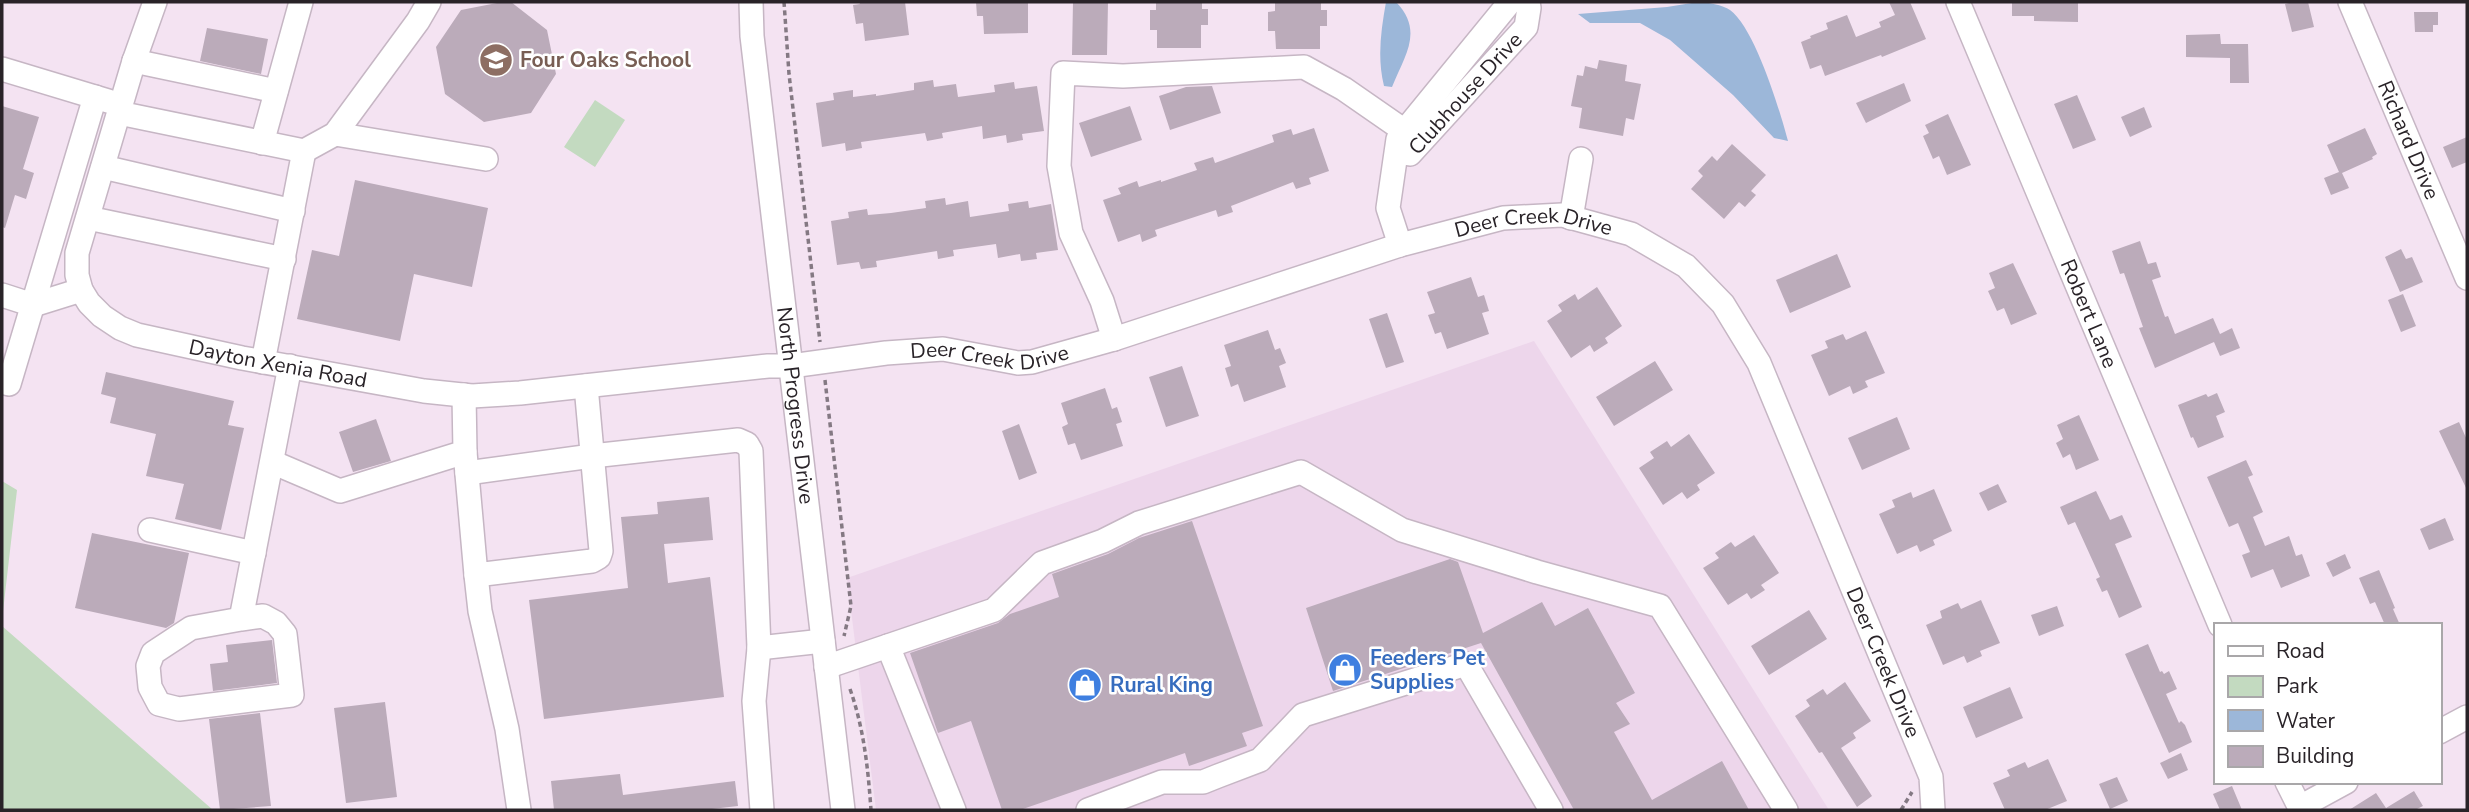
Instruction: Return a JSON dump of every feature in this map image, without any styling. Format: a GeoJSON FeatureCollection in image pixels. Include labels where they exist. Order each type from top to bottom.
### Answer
{"type":"FeatureCollection","features":[{"type":"Feature","properties":{"kind":"street"},"geometry":{"type":"LineString","coordinates":[[2,295],[33,305],[81,290],[76,262],[134,61],[155,2]]}},
{"type":"Feature","properties":{"kind":"street"},"geometry":{"type":"LineString","coordinates":[[262,143],[301,2]]}},
{"type":"Feature","properties":{"kind":"street"},"geometry":{"type":"LineString","coordinates":[[2,69],[95,97],[120,109],[304,151],[335,134],[429,2]]}},
{"type":"Feature","properties":{"kind":"street","name":"North Progress Drive"},"geometry":{"type":"LineString","coordinates":[[751,2],[752,36],[823,641],[835,664],[843,810]]}},
{"type":"Feature","properties":{"kind":"street","name":"Clubhouse Drive"},"geometry":{"type":"LineString","coordinates":[[1412,136],[1510,2]]}},
{"type":"Feature","properties":{"kind":"street","name":"Clubhouse Drive"},"geometry":{"type":"LineString","coordinates":[[1400,246],[1388,208],[1398,139],[1412,136],[1526,27],[1528,2]]}},
{"type":"Feature","properties":{"kind":"street","name":"Robert Lane"},"geometry":{"type":"LineString","coordinates":[[1958,2],[2219,623]]}},
{"type":"Feature","properties":{"kind":"street","name":"Richard Drive"},"geometry":{"type":"LineString","coordinates":[[2350,2],[2467,278]]}},
{"type":"Feature","properties":{"kind":"street"},"geometry":{"type":"LineString","coordinates":[[134,61],[276,91]]}},
{"type":"Feature","properties":{"kind":"street"},"geometry":{"type":"LineString","coordinates":[[1114,339],[1102,301],[1071,233],[1059,166],[1063,74],[1123,76],[1304,66],[1344,89],[1412,136]]}},
{"type":"Feature","properties":{"kind":"street"},"geometry":{"type":"LineString","coordinates":[[2,382],[9,384],[12,335],[33,305],[95,97]]}},
{"type":"Feature","properties":{"kind":"street"},"geometry":{"type":"LineString","coordinates":[[335,134],[486,159]]}},
{"type":"Feature","properties":{"kind":"street"},"geometry":{"type":"LineString","coordinates":[[263,362],[304,151]]}},
{"type":"Feature","properties":{"kind":"street"},"geometry":{"type":"LineString","coordinates":[[1571,218],[1581,159]]}},
{"type":"Feature","properties":{"kind":"street"},"geometry":{"type":"LineString","coordinates":[[103,167],[293,211]]}},
{"type":"Feature","properties":{"kind":"street","name":"Deer Creek Drive"},"geometry":{"type":"LineString","coordinates":[[791,366],[886,353],[943,349],[1018,363],[1032,362],[1114,339],[1400,246],[1503,218],[1562,215],[1632,234],[1686,266],[1723,304],[1759,363],[1931,777],[1933,810]]}},
{"type":"Feature","properties":{"kind":"street"},"geometry":{"type":"LineString","coordinates":[[88,218],[284,259]]}},
{"type":"Feature","properties":{"kind":"street","name":"Dayton Xenia Road"},"geometry":{"type":"LineString","coordinates":[[81,290],[102,316],[129,331],[263,362],[464,396],[768,366],[791,366]]}},
{"type":"Feature","properties":{"kind":"street"},"geometry":{"type":"LineString","coordinates":[[241,619],[290,366]]}},
{"type":"Feature","properties":{"kind":"street"},"geometry":{"type":"LineString","coordinates":[[476,575],[592,561],[599,557],[601,551],[586,386]]}},
{"type":"Feature","properties":{"kind":"street"},"geometry":{"type":"LineString","coordinates":[[464,396],[466,463],[480,611],[507,729],[519,810]]}},
{"type":"Feature","properties":{"kind":"street"},"geometry":{"type":"LineString","coordinates":[[271,462],[340,491],[466,463],[592,456],[738,440],[747,444],[751,451],[759,648],[754,701],[762,810]]}},
{"type":"Feature","properties":{"kind":"street"},"geometry":{"type":"LineString","coordinates":[[835,664],[994,610],[1042,562],[1104,541],[1139,523],[1301,472],[1402,530],[1660,606],[1786,810]]}},
{"type":"Feature","properties":{"kind":"street"},"geometry":{"type":"LineString","coordinates":[[150,530],[254,552]]}},
{"type":"Feature","properties":{"kind":"street"},"geometry":{"type":"LineString","coordinates":[[263,616],[276,623],[285,634],[292,695],[179,709],[159,704],[150,687],[148,666],[153,653],[191,628],[241,619],[263,616]]}},
{"type":"Feature","properties":{"kind":"street"},"geometry":{"type":"LineString","coordinates":[[759,648],[823,641]]}},
{"type":"Feature","properties":{"kind":"street"},"geometry":{"type":"LineString","coordinates":[[888,646],[954,810]]}},
{"type":"Feature","properties":{"kind":"street"},"geometry":{"type":"LineString","coordinates":[[1088,810],[1162,782],[1203,782],[1229,772],[1260,760],[1303,715],[1466,664],[1551,810]]}},
{"type":"Feature","properties":{"kind":"street"},"geometry":{"type":"LineString","coordinates":[[2441,731],[2467,717]]}},
{"type":"Feature","properties":{"kind":"street"},"geometry":{"type":"LineString","coordinates":[[2288,784],[2300,809],[2343,784]]}},
{"type":"Feature","properties":{"kind":"path"},"geometry":{"type":"LineString","coordinates":[[784,2],[789,74],[851,606],[835,664],[849,686],[860,716],[867,751],[871,810]]}},
{"type":"Feature","properties":{"kind":"shaded area"},"geometry":{"type":"Polygon","coordinates":[[[1534,341],[1829,810],[876,810],[847,578],[1534,341]]]}},
{"type":"Feature","properties":{"kind":"green space"},"geometry":{"type":"Polygon","coordinates":[[[595,100],[625,120],[595,167],[564,147],[595,100]]]}},
{"type":"Feature","properties":{"kind":"green space"},"geometry":{"type":"Polygon","coordinates":[[[2,481],[17,490],[2,620],[2,481]]]}},
{"type":"Feature","properties":{"kind":"green space"},"geometry":{"type":"Polygon","coordinates":[[[2,626],[213,810],[2,810],[2,626]]]}},
{"type":"Feature","properties":{"kind":"water"},"geometry":{"type":"Polygon","coordinates":[[[1386,2],[1396,2],[1409,23],[1410,33],[1406,54],[1392,87],[1384,86],[1380,54],[1386,2]]]}},
{"type":"Feature","properties":{"kind":"water"},"geometry":{"type":"Polygon","coordinates":[[[1698,2],[1730,10],[1739,20],[1757,51],[1788,141],[1774,138],[1733,95],[1670,40],[1640,23],[1590,23],[1578,14],[1698,2]]]}},
{"type":"Feature","properties":{"kind":"building","name":"Four Oaks School"},"geometry":{"type":"Polygon","coordinates":[[[511,2],[547,30],[556,74],[531,113],[484,122],[445,94],[436,47],[461,10],[511,2]]]}},
{"type":"Feature","properties":{"kind":"building"},"geometry":{"type":"Polygon","coordinates":[[[859,2],[905,2],[909,35],[865,41],[863,23],[856,24],[853,5],[860,4],[859,2]]]}},
{"type":"Feature","properties":{"kind":"building"},"geometry":{"type":"Polygon","coordinates":[[[976,2],[1028,2],[1028,33],[984,34],[983,16],[977,16],[976,2]]]}},
{"type":"Feature","properties":{"kind":"building"},"geometry":{"type":"Polygon","coordinates":[[[1073,2],[1108,2],[1107,55],[1072,55],[1073,2]]]}},
{"type":"Feature","properties":{"kind":"building"},"geometry":{"type":"Polygon","coordinates":[[[1156,2],[1202,2],[1202,9],[1208,9],[1208,25],[1201,25],[1201,48],[1157,48],[1157,30],[1150,30],[1150,10],[1156,10],[1156,2]]]}},
{"type":"Feature","properties":{"kind":"building"},"geometry":{"type":"Polygon","coordinates":[[[1275,2],[1321,2],[1321,10],[1327,10],[1327,26],[1320,26],[1320,49],[1276,49],[1275,31],[1268,31],[1268,12],[1275,11],[1275,2]]]}},
{"type":"Feature","properties":{"kind":"building"},"geometry":{"type":"Polygon","coordinates":[[[1889,2],[1910,2],[1926,39],[1825,76],[1821,65],[1810,69],[1801,42],[1828,29],[1826,23],[1847,15],[1856,37],[1881,27],[1879,22],[1895,15],[1889,2]]]}},
{"type":"Feature","properties":{"kind":"building"},"geometry":{"type":"Polygon","coordinates":[[[2012,2],[2078,2],[2078,22],[2034,21],[2034,16],[2012,16],[2012,2]]]}},
{"type":"Feature","properties":{"kind":"building"},"geometry":{"type":"Polygon","coordinates":[[[2308,2],[2314,27],[2292,32],[2285,4],[2308,2]]]}},
{"type":"Feature","properties":{"kind":"building"},"geometry":{"type":"Polygon","coordinates":[[[2414,12],[2438,12],[2438,25],[2433,25],[2433,32],[2415,32],[2414,12]]]}},
{"type":"Feature","properties":{"kind":"building"},"geometry":{"type":"Polygon","coordinates":[[[207,28],[268,39],[261,74],[200,61],[207,28]]]}},
{"type":"Feature","properties":{"kind":"building"},"geometry":{"type":"Polygon","coordinates":[[[2220,34],[2221,44],[2248,44],[2249,83],[2230,83],[2230,58],[2186,57],[2186,35],[2220,34]]]}},
{"type":"Feature","properties":{"kind":"building"},"geometry":{"type":"Polygon","coordinates":[[[1599,60],[1627,65],[1625,81],[1641,84],[1634,120],[1626,118],[1623,136],[1579,128],[1582,108],[1571,106],[1577,75],[1583,76],[1585,66],[1597,69],[1599,60]]]}},
{"type":"Feature","properties":{"kind":"building"},"geometry":{"type":"Polygon","coordinates":[[[933,80],[934,87],[956,84],[958,97],[995,92],[994,85],[1014,82],[1015,89],[1037,86],[1044,131],[1022,134],[1023,140],[1007,143],[1006,135],[983,139],[982,126],[942,133],[943,138],[927,141],[925,133],[861,142],[862,148],[846,151],[845,143],[822,147],[816,103],[834,100],[833,93],[853,90],[853,97],[876,96],[914,90],[914,83],[933,80]]]}},
{"type":"Feature","properties":{"kind":"building"},"geometry":{"type":"Polygon","coordinates":[[[1904,83],[1911,101],[1866,123],[1856,103],[1904,83]]]}},
{"type":"Feature","properties":{"kind":"building"},"geometry":{"type":"Polygon","coordinates":[[[1212,86],[1221,113],[1170,130],[1159,96],[1186,87],[1212,86]]]}},
{"type":"Feature","properties":{"kind":"building"},"geometry":{"type":"Polygon","coordinates":[[[2077,95],[2096,140],[2073,149],[2054,104],[2077,95]]]}},
{"type":"Feature","properties":{"kind":"building"},"geometry":{"type":"Polygon","coordinates":[[[2,106],[39,117],[23,169],[34,173],[26,199],[15,195],[5,228],[2,227],[2,106]]]}},
{"type":"Feature","properties":{"kind":"building"},"geometry":{"type":"Polygon","coordinates":[[[1130,106],[1142,140],[1091,157],[1079,123],[1130,106]]]}},
{"type":"Feature","properties":{"kind":"building"},"geometry":{"type":"Polygon","coordinates":[[[2144,107],[2152,127],[2130,137],[2121,117],[2144,107]]]}},
{"type":"Feature","properties":{"kind":"building"},"geometry":{"type":"Polygon","coordinates":[[[1948,114],[1971,165],[1947,175],[1939,156],[1933,159],[1923,136],[1929,133],[1925,125],[1948,114]]]}},
{"type":"Feature","properties":{"kind":"building"},"geometry":{"type":"Polygon","coordinates":[[[1314,128],[1329,171],[1309,178],[1311,184],[1296,189],[1293,182],[1231,206],[1233,212],[1218,217],[1216,210],[1155,230],[1157,236],[1142,242],[1140,234],[1118,242],[1103,200],[1121,194],[1118,188],[1137,181],[1139,187],[1161,182],[1197,170],[1194,163],[1213,157],[1215,163],[1274,142],[1272,135],[1291,129],[1293,135],[1314,128]]]}},
{"type":"Feature","properties":{"kind":"building"},"geometry":{"type":"Polygon","coordinates":[[[2365,128],[2377,154],[2373,159],[2342,173],[2349,188],[2331,195],[2324,178],[2339,172],[2327,145],[2365,128]]]}},
{"type":"Feature","properties":{"kind":"building"},"geometry":{"type":"Polygon","coordinates":[[[2467,137],[2467,162],[2452,168],[2443,147],[2467,137]]]}},
{"type":"Feature","properties":{"kind":"building"},"geometry":{"type":"Polygon","coordinates":[[[1732,144],[1766,175],[1751,191],[1756,195],[1745,207],[1739,202],[1724,219],[1691,189],[1703,176],[1698,171],[1712,156],[1717,161],[1732,144]]]}},
{"type":"Feature","properties":{"kind":"building"},"geometry":{"type":"Polygon","coordinates":[[[355,180],[488,208],[472,287],[414,274],[400,341],[297,319],[312,250],[339,256],[355,180]]]}},
{"type":"Feature","properties":{"kind":"building"},"geometry":{"type":"Polygon","coordinates":[[[945,198],[946,205],[968,201],[970,217],[1009,211],[1008,204],[1028,201],[1029,208],[1051,204],[1058,250],[1036,253],[1037,259],[1021,261],[1020,254],[998,258],[996,244],[953,250],[954,256],[938,259],[937,251],[876,261],[877,267],[861,269],[859,262],[837,265],[831,221],[849,218],[848,212],[867,209],[868,215],[926,208],[925,201],[945,198]]]}},
{"type":"Feature","properties":{"kind":"building"},"geometry":{"type":"Polygon","coordinates":[[[2140,241],[2148,264],[2156,262],[2161,277],[2152,280],[2165,317],[2168,316],[2175,334],[2213,318],[2220,334],[2232,328],[2240,348],[2220,356],[2214,342],[2155,368],[2139,328],[2143,327],[2124,273],[2120,274],[2112,251],[2140,241]]]}},
{"type":"Feature","properties":{"kind":"building"},"geometry":{"type":"Polygon","coordinates":[[[2401,249],[2406,259],[2412,257],[2423,282],[2400,292],[2385,257],[2401,249]]]}},
{"type":"Feature","properties":{"kind":"building"},"geometry":{"type":"Polygon","coordinates":[[[1837,254],[1851,287],[1790,313],[1776,280],[1837,254]]]}},
{"type":"Feature","properties":{"kind":"building"},"geometry":{"type":"Polygon","coordinates":[[[2013,263],[2037,314],[2011,325],[2004,308],[1997,311],[1988,291],[1995,288],[1989,273],[2013,263]]]}},
{"type":"Feature","properties":{"kind":"building"},"geometry":{"type":"Polygon","coordinates":[[[1471,277],[1478,297],[1484,295],[1489,311],[1482,313],[1489,334],[1447,349],[1441,332],[1435,334],[1428,315],[1435,313],[1427,292],[1471,277]]]}},
{"type":"Feature","properties":{"kind":"building"},"geometry":{"type":"Polygon","coordinates":[[[1597,287],[1622,326],[1605,338],[1608,343],[1594,352],[1590,345],[1571,358],[1547,321],[1562,311],[1558,305],[1575,294],[1578,300],[1597,287]]]}},
{"type":"Feature","properties":{"kind":"building"},"geometry":{"type":"Polygon","coordinates":[[[2403,294],[2416,326],[2401,332],[2388,300],[2403,294]]]}},
{"type":"Feature","properties":{"kind":"building"},"geometry":{"type":"Polygon","coordinates":[[[1387,313],[1404,362],[1386,368],[1369,319],[1387,313]]]}},
{"type":"Feature","properties":{"kind":"building"},"geometry":{"type":"Polygon","coordinates":[[[1268,330],[1275,350],[1280,348],[1286,363],[1279,366],[1286,387],[1244,402],[1238,384],[1231,387],[1225,368],[1231,366],[1224,345],[1268,330]]]}},
{"type":"Feature","properties":{"kind":"building"},"geometry":{"type":"Polygon","coordinates":[[[1866,331],[1885,373],[1865,381],[1868,387],[1853,394],[1850,386],[1829,396],[1811,355],[1828,348],[1825,341],[1843,334],[1846,340],[1866,331]]]}},
{"type":"Feature","properties":{"kind":"building"},"geometry":{"type":"Polygon","coordinates":[[[1655,361],[1673,390],[1614,426],[1596,397],[1655,361]]]}},
{"type":"Feature","properties":{"kind":"building"},"geometry":{"type":"Polygon","coordinates":[[[1182,366],[1199,416],[1166,427],[1149,377],[1182,366]]]}},
{"type":"Feature","properties":{"kind":"building"},"geometry":{"type":"Polygon","coordinates":[[[106,372],[234,401],[228,425],[244,428],[221,530],[175,519],[184,484],[146,476],[156,434],[110,423],[116,398],[101,394],[106,372]]]}},
{"type":"Feature","properties":{"kind":"building"},"geometry":{"type":"Polygon","coordinates":[[[1105,388],[1112,409],[1117,407],[1122,422],[1116,424],[1123,446],[1081,460],[1075,443],[1068,445],[1062,427],[1068,424],[1061,403],[1105,388]]]}},
{"type":"Feature","properties":{"kind":"building"},"geometry":{"type":"Polygon","coordinates":[[[2217,393],[2225,412],[2216,416],[2224,437],[2198,448],[2193,437],[2191,438],[2178,405],[2206,394],[2208,397],[2217,393]]]}},
{"type":"Feature","properties":{"kind":"building"},"geometry":{"type":"Polygon","coordinates":[[[2079,415],[2099,460],[2076,470],[2070,454],[2063,458],[2056,443],[2063,439],[2057,425],[2079,415]]]}},
{"type":"Feature","properties":{"kind":"building"},"geometry":{"type":"Polygon","coordinates":[[[1897,417],[1910,449],[1862,470],[1848,438],[1897,417]]]}},
{"type":"Feature","properties":{"kind":"building"},"geometry":{"type":"Polygon","coordinates":[[[376,419],[391,461],[353,472],[339,432],[376,419]]]}},
{"type":"Feature","properties":{"kind":"building"},"geometry":{"type":"Polygon","coordinates":[[[2459,422],[2467,440],[2467,490],[2439,431],[2459,422]]]}},
{"type":"Feature","properties":{"kind":"building"},"geometry":{"type":"Polygon","coordinates":[[[1019,424],[1037,473],[1019,480],[1002,431],[1019,424]]]}},
{"type":"Feature","properties":{"kind":"building"},"geometry":{"type":"Polygon","coordinates":[[[1689,434],[1715,473],[1697,485],[1700,490],[1687,499],[1682,492],[1663,505],[1639,468],[1654,458],[1650,452],[1667,441],[1671,447],[1689,434]]]}},
{"type":"Feature","properties":{"kind":"building"},"geometry":{"type":"Polygon","coordinates":[[[2246,460],[2253,475],[2248,477],[2263,512],[2253,517],[2265,546],[2289,536],[2296,556],[2302,554],[2310,576],[2281,588],[2273,569],[2251,578],[2242,555],[2250,552],[2238,523],[2229,527],[2207,477],[2246,460]]]}},
{"type":"Feature","properties":{"kind":"building"},"geometry":{"type":"Polygon","coordinates":[[[1998,484],[2007,502],[1988,511],[1979,493],[1998,484]]]}},
{"type":"Feature","properties":{"kind":"building"},"geometry":{"type":"Polygon","coordinates":[[[1934,489],[1952,531],[1933,540],[1935,545],[1920,552],[1917,545],[1897,554],[1879,514],[1895,507],[1892,500],[1911,492],[1913,498],[1934,489]]]}},
{"type":"Feature","properties":{"kind":"building"},"geometry":{"type":"Polygon","coordinates":[[[2096,491],[2110,520],[2122,515],[2132,537],[2115,544],[2142,607],[2119,618],[2107,590],[2102,592],[2096,579],[2100,577],[2075,522],[2068,525],[2060,507],[2096,491]]]}},
{"type":"Feature","properties":{"kind":"building"},"geometry":{"type":"Polygon","coordinates":[[[709,497],[713,540],[664,544],[668,583],[710,577],[724,697],[544,719],[529,600],[628,588],[621,517],[658,514],[657,502],[709,497]]]}},
{"type":"Feature","properties":{"kind":"building"},"geometry":{"type":"Polygon","coordinates":[[[2445,518],[2454,540],[2429,550],[2420,529],[2445,518]]]}},
{"type":"Feature","properties":{"kind":"building","name":"Rural King"},"geometry":{"type":"Polygon","coordinates":[[[1192,521],[1263,726],[1242,733],[1247,746],[1189,766],[1185,753],[1020,810],[1002,810],[971,721],[938,733],[910,653],[998,623],[1010,614],[1059,597],[1052,574],[1108,554],[1139,538],[1192,521]]]}},
{"type":"Feature","properties":{"kind":"building"},"geometry":{"type":"Polygon","coordinates":[[[92,533],[189,553],[174,623],[166,628],[75,608],[92,533]]]}},
{"type":"Feature","properties":{"kind":"building"},"geometry":{"type":"Polygon","coordinates":[[[1754,535],[1779,573],[1761,585],[1765,590],[1751,599],[1747,593],[1728,605],[1703,568],[1719,558],[1715,553],[1731,542],[1735,547],[1754,535]]]}},
{"type":"Feature","properties":{"kind":"building"},"geometry":{"type":"Polygon","coordinates":[[[2345,554],[2351,568],[2333,577],[2326,563],[2345,554]]]}},
{"type":"Feature","properties":{"kind":"building"},"geometry":{"type":"Polygon","coordinates":[[[1450,559],[1458,562],[1483,633],[1542,602],[1555,626],[1588,608],[1635,693],[1616,703],[1630,724],[1614,732],[1652,800],[1722,761],[1749,810],[1574,810],[1481,643],[1333,691],[1306,608],[1450,559]]]}},
{"type":"Feature","properties":{"kind":"building"},"geometry":{"type":"Polygon","coordinates":[[[2379,570],[2399,623],[2384,623],[2375,602],[2370,604],[2359,578],[2379,570]]]}},
{"type":"Feature","properties":{"kind":"building"},"geometry":{"type":"Polygon","coordinates":[[[1981,600],[2000,643],[1980,651],[1982,656],[1967,663],[1964,656],[1943,665],[1926,625],[1942,618],[1940,611],[1958,603],[1961,609],[1981,600]]]}},
{"type":"Feature","properties":{"kind":"building"},"geometry":{"type":"Polygon","coordinates":[[[2057,606],[2064,626],[2039,636],[2031,615],[2057,606]]]}},
{"type":"Feature","properties":{"kind":"building"},"geometry":{"type":"Polygon","coordinates":[[[1809,610],[1827,639],[1769,675],[1751,646],[1809,610]]]}},
{"type":"Feature","properties":{"kind":"building"},"geometry":{"type":"Polygon","coordinates":[[[272,640],[277,683],[213,691],[210,664],[228,662],[226,645],[272,640]]]}},
{"type":"Feature","properties":{"kind":"building"},"geometry":{"type":"Polygon","coordinates":[[[2148,644],[2160,672],[2164,674],[2169,671],[2177,689],[2166,694],[2179,723],[2181,721],[2185,725],[2192,742],[2169,753],[2125,654],[2148,644]]]}},
{"type":"Feature","properties":{"kind":"building"},"geometry":{"type":"Polygon","coordinates":[[[1845,682],[1871,721],[1853,733],[1856,738],[1841,748],[1872,796],[1857,807],[1795,716],[1810,706],[1806,700],[1823,689],[1827,695],[1845,682]]]}},
{"type":"Feature","properties":{"kind":"building"},"geometry":{"type":"Polygon","coordinates":[[[2010,687],[2023,718],[1976,738],[1963,707],[2010,687]]]}},
{"type":"Feature","properties":{"kind":"building"},"geometry":{"type":"Polygon","coordinates":[[[385,702],[397,797],[346,803],[334,708],[385,702]]]}},
{"type":"Feature","properties":{"kind":"building"},"geometry":{"type":"Polygon","coordinates":[[[260,713],[271,806],[220,810],[209,719],[260,713]]]}},
{"type":"Feature","properties":{"kind":"building"},"geometry":{"type":"Polygon","coordinates":[[[2181,753],[2188,770],[2168,779],[2160,763],[2181,753]]]}},
{"type":"Feature","properties":{"kind":"building"},"geometry":{"type":"Polygon","coordinates":[[[2048,759],[2067,801],[2045,810],[2005,810],[1993,783],[2010,776],[2007,770],[2025,762],[2028,768],[2048,759]]]}},
{"type":"Feature","properties":{"kind":"building"},"geometry":{"type":"Polygon","coordinates":[[[620,774],[623,795],[735,781],[738,806],[703,810],[554,810],[551,781],[620,774]]]}},
{"type":"Feature","properties":{"kind":"building"},"geometry":{"type":"Polygon","coordinates":[[[2117,777],[2128,801],[2110,809],[2099,784],[2117,777]]]}},
{"type":"Feature","properties":{"kind":"building"},"geometry":{"type":"Polygon","coordinates":[[[2232,786],[2242,810],[2220,810],[2213,794],[2232,786]]]}},
{"type":"Feature","properties":{"kind":"building"},"geometry":{"type":"Polygon","coordinates":[[[2414,791],[2423,806],[2415,810],[2349,810],[2376,793],[2386,808],[2414,791]]]}},
{"type":"Feature","properties":{"kind":"place","name":"Four Oaks School"},"geometry":{"type":"Point","coordinates":[496,60]}},
{"type":"Feature","properties":{"kind":"place","name":"Feeders Pet Supplies"},"geometry":{"type":"Point","coordinates":[1345,670]}},
{"type":"Feature","properties":{"kind":"place","name":"Rural King"},"geometry":{"type":"Point","coordinates":[1085,685]}}]}
